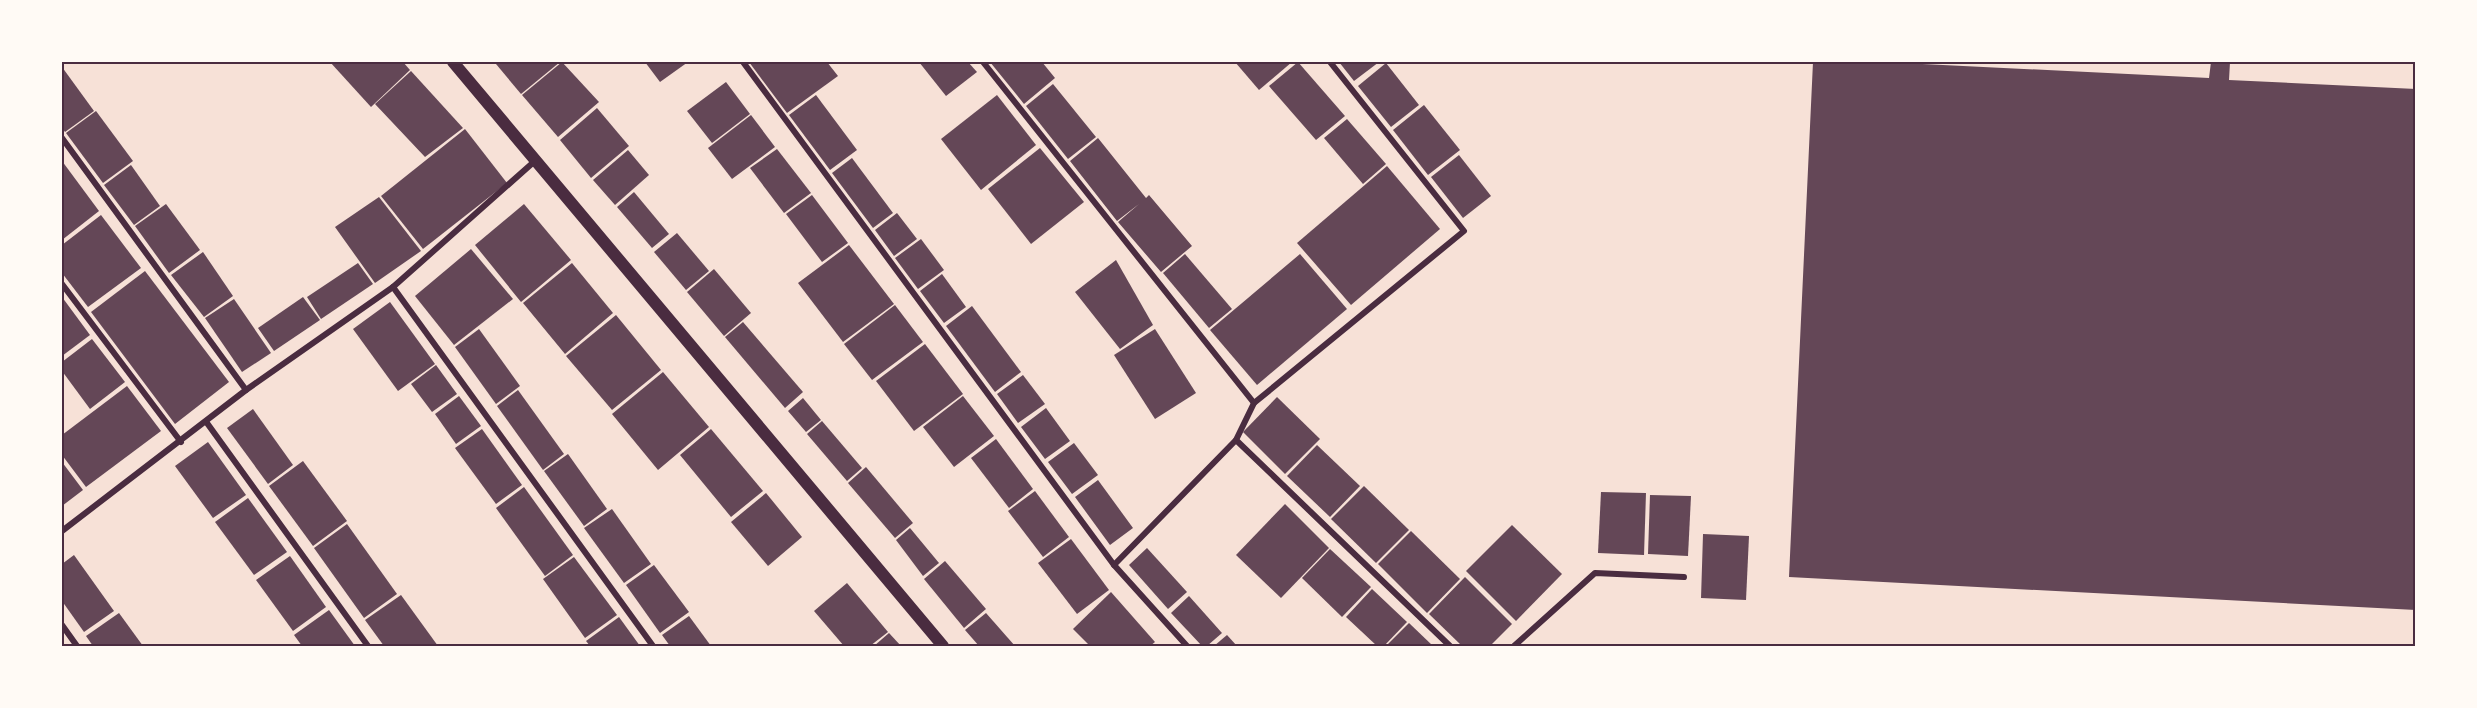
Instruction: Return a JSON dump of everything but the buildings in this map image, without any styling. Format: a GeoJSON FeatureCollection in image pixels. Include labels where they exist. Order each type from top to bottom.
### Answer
{"type":"FeatureCollection","features":[{"type":"Feature","properties":{"kind":"main road"},"geometry":{"type":"LineString","coordinates":[[453,62],[943,646]]}},
{"type":"Feature","properties":{"kind":"street"},"geometry":{"type":"LineString","coordinates":[[743,62],[1114,565],[1187,646]]}},
{"type":"Feature","properties":{"kind":"street"},"geometry":{"type":"LineString","coordinates":[[983,62],[1254,403]]}},
{"type":"Feature","properties":{"kind":"street"},"geometry":{"type":"LineString","coordinates":[[1114,565],[1236,440],[1254,403],[1464,231],[1330,62]]}},
{"type":"Feature","properties":{"kind":"street"},"geometry":{"type":"LineString","coordinates":[[62,138],[246,390]]}},
{"type":"Feature","properties":{"kind":"street"},"geometry":{"type":"LineString","coordinates":[[62,531],[207,423],[246,390],[393,287],[537,160]]}},
{"type":"Feature","properties":{"kind":"street"},"geometry":{"type":"LineString","coordinates":[[62,284],[181,442]]}},
{"type":"Feature","properties":{"kind":"street"},"geometry":{"type":"LineString","coordinates":[[393,287],[653,646]]}},
{"type":"Feature","properties":{"kind":"street"},"geometry":{"type":"LineString","coordinates":[[207,423],[369,646]]}},
{"type":"Feature","properties":{"kind":"street"},"geometry":{"type":"LineString","coordinates":[[1236,440],[1450,646]]}},
{"type":"Feature","properties":{"kind":"street"},"geometry":{"type":"LineString","coordinates":[[1514,646],[1595,573],[1683,577]]}},
{"type":"Feature","properties":{"kind":"street"},"geometry":{"type":"LineString","coordinates":[[62,626],[76,646]]}}]}
